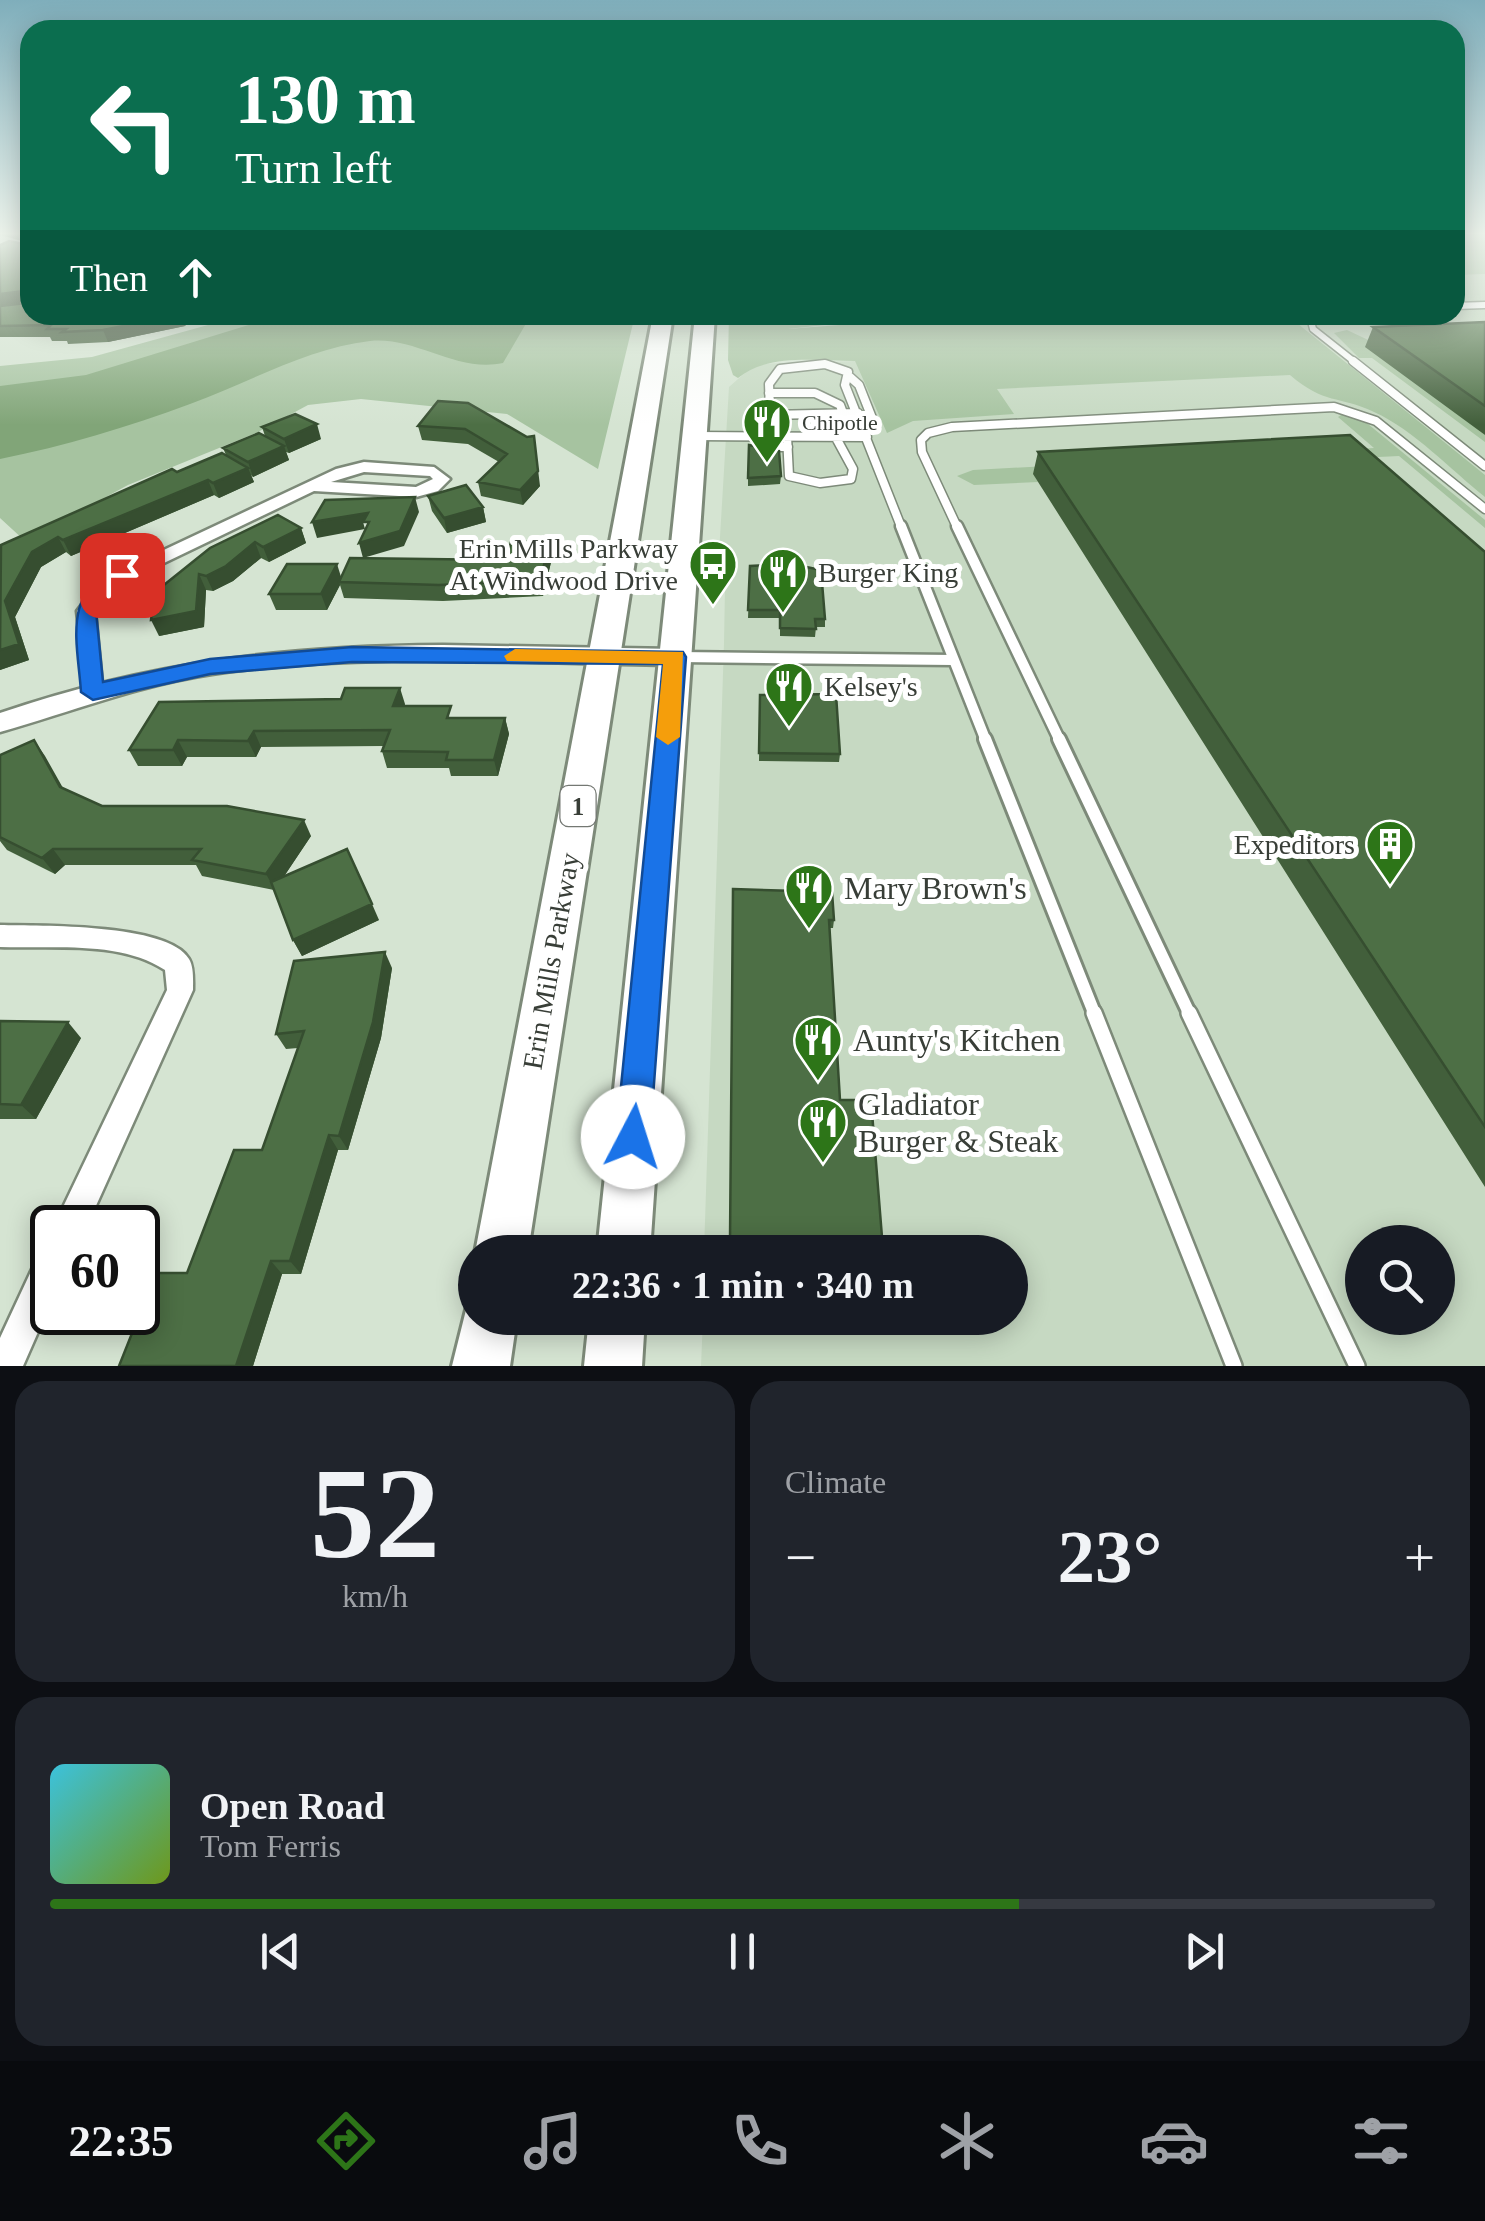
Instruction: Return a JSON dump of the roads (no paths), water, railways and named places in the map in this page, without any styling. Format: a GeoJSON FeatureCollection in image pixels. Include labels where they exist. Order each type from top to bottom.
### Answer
{"type":"FeatureCollection","features":[{"type":"Feature","properties":{"kind":"main road","name":"Erin Mills Parkway"},"geometry":{"type":"LineString","coordinates":[[503,1235],[661,325]]}},
{"type":"Feature","properties":{"kind":"main road"},"geometry":{"type":"LineString","coordinates":[[624,1235],[705,325]]}},
{"type":"Feature","properties":{"kind":"main road"},"geometry":{"type":"LineString","coordinates":[[481,1366],[486,1335]]}},
{"type":"Feature","properties":{"kind":"main road"},"geometry":{"type":"LineString","coordinates":[[612,1366],[615,1335]]}},
{"type":"Feature","properties":{"kind":"street"},"geometry":{"type":"LineString","coordinates":[[93,692],[86,611],[97,592],[122,575],[312,486],[342,472],[364,467],[434,472],[442,479],[432,488],[416,492],[312,486]]}},
{"type":"Feature","properties":{"kind":"street"},"geometry":{"type":"LineString","coordinates":[[0,723],[93,692],[210,666],[264,660],[352,654],[675,657]]}},
{"type":"Feature","properties":{"kind":"street"},"geometry":{"type":"LineString","coordinates":[[0,936],[140,945],[164,952],[178,964],[180,990],[80,1205]]}},
{"type":"Feature","properties":{"kind":"street"},"geometry":{"type":"LineString","coordinates":[[5,1366],[30,1312]]}},
{"type":"Feature","properties":{"kind":"lane"},"geometry":{"type":"LineString","coordinates":[[1312,325],[1485,466]]}},
{"type":"Feature","properties":{"kind":"lane"},"geometry":{"type":"LineString","coordinates":[[771,436],[768,381],[784,364],[841,366],[859,385],[874,423],[866,435]]}},
{"type":"Feature","properties":{"kind":"lane"},"geometry":{"type":"LineString","coordinates":[[850,377],[846,384],[953,660],[1234,1366]]}},
{"type":"Feature","properties":{"kind":"lane"},"geometry":{"type":"LineString","coordinates":[[769,393],[815,393],[840,404],[843,414]]}},
{"type":"Feature","properties":{"kind":"lane"},"geometry":{"type":"LineString","coordinates":[[1357,1366],[922,452],[922,440],[928,433],[952,427],[1334,407],[1376,421],[1485,509]]}},
{"type":"Feature","properties":{"kind":"lane"},"geometry":{"type":"LineString","coordinates":[[770,415],[858,413]]}},
{"type":"Feature","properties":{"kind":"lane"},"geometry":{"type":"LineString","coordinates":[[695,436],[866,435]]}},
{"type":"Feature","properties":{"kind":"lane"},"geometry":{"type":"LineString","coordinates":[[787,436],[790,476],[795,480],[843,482],[851,479],[854,468],[835,436]]}},
{"type":"Feature","properties":{"kind":"lane"},"geometry":{"type":"LineString","coordinates":[[761,447],[788,447]]}},
{"type":"Feature","properties":{"kind":"lane"},"geometry":{"type":"LineString","coordinates":[[675,657],[953,660]]}},
{"type":"Feature","properties":{"kind":"place","name":"Chipotle"},"geometry":{"type":"Point","coordinates":[767,464]}},
{"type":"Feature","properties":{"kind":"place","name":"Erin Mills Parkway At Windwood Drive"},"geometry":{"type":"Point","coordinates":[713,606]}},
{"type":"Feature","properties":{"kind":"place","name":"Burger King"},"geometry":{"type":"Point","coordinates":[783,614]}},
{"type":"Feature","properties":{"kind":"place","name":"Kelsey's"},"geometry":{"type":"Point","coordinates":[789,728]}},
{"type":"Feature","properties":{"kind":"place","name":"Expeditors"},"geometry":{"type":"Point","coordinates":[1390,886]}},
{"type":"Feature","properties":{"kind":"place","name":"Mary Brown's"},"geometry":{"type":"Point","coordinates":[809,930]}},
{"type":"Feature","properties":{"kind":"place","name":"Aunty's Kitchen"},"geometry":{"type":"Point","coordinates":[818,1082]}},
{"type":"Feature","properties":{"kind":"place","name":"Gladiator Burger & Steak"},"geometry":{"type":"Point","coordinates":[823,1164]}}]}
